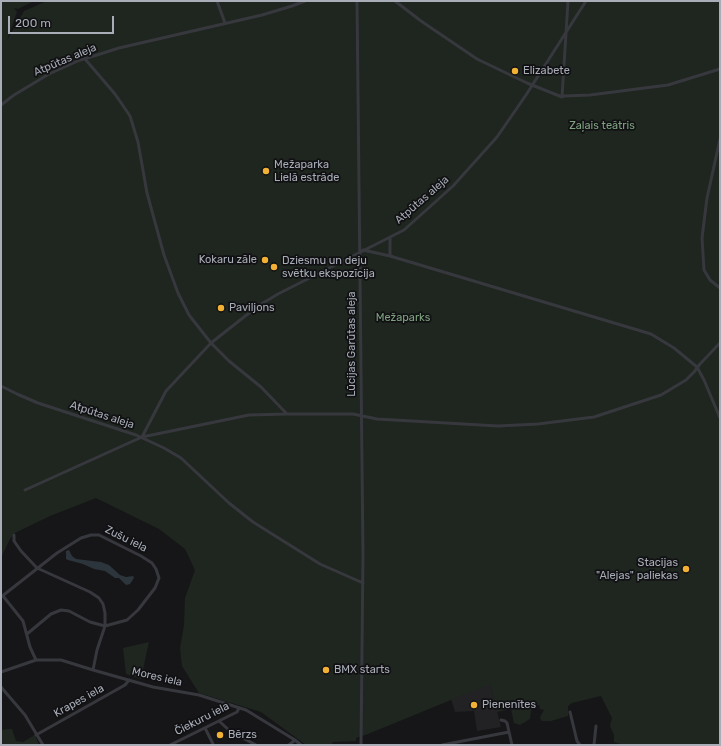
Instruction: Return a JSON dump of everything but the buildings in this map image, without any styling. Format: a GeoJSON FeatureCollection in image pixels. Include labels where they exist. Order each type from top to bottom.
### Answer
{"type":"FeatureCollection","features":[{"type":"Feature","properties":{"kind":"street"},"geometry":{"type":"LineString","coordinates":[[217,1],[225,23]]}},
{"type":"Feature","properties":{"kind":"street","name":"Atpūtas aleja"},"geometry":{"type":"LineString","coordinates":[[1,105],[14,95],[44,77],[85,59],[119,48],[291,7],[304,1]]}},
{"type":"Feature","properties":{"kind":"street","name":"Lūcijas Garūtas aleja"},"geometry":{"type":"LineString","coordinates":[[357,1],[362,251],[361,416],[363,583],[361,745]]}},
{"type":"Feature","properties":{"kind":"street"},"geometry":{"type":"LineString","coordinates":[[395,1],[421,22],[477,59],[532,85],[562,97],[668,85],[720,69]]}},
{"type":"Feature","properties":{"kind":"street"},"geometry":{"type":"LineString","coordinates":[[562,97],[568,1]]}},
{"type":"Feature","properties":{"kind":"street","name":"Atpūtas aleja"},"geometry":{"type":"LineString","coordinates":[[1,386],[38,403],[142,437],[166,391],[211,344],[258,306],[278,294],[404,230],[453,186],[497,137],[586,1]]}},
{"type":"Feature","properties":{"kind":"street"},"geometry":{"type":"LineString","coordinates":[[568,14],[578,14]]}},
{"type":"Feature","properties":{"kind":"street"},"geometry":{"type":"LineString","coordinates":[[85,59],[115,94],[130,116],[138,142],[145,182],[153,214],[171,276],[189,315],[211,344],[261,387],[287,414]]}},
{"type":"Feature","properties":{"kind":"street"},"geometry":{"type":"LineString","coordinates":[[720,139],[707,198],[702,238],[704,270],[710,280],[720,288]]}},
{"type":"Feature","properties":{"kind":"street"},"geometry":{"type":"LineString","coordinates":[[390,237],[390,256]]}},
{"type":"Feature","properties":{"kind":"street"},"geometry":{"type":"LineString","coordinates":[[362,251],[390,256],[644,332],[658,338],[674,348],[697,367],[720,418]]}},
{"type":"Feature","properties":{"kind":"street"},"geometry":{"type":"LineString","coordinates":[[25,490],[142,437],[249,415],[353,414],[377,419],[498,426],[538,424],[594,416],[652,398],[686,380],[720,343]]}},
{"type":"Feature","properties":{"kind":"street"},"geometry":{"type":"LineString","coordinates":[[142,437],[181,458],[229,503],[253,522],[320,564],[363,583]]}},
{"type":"Feature","properties":{"kind":"street"},"geometry":{"type":"LineString","coordinates":[[14,535],[14,541],[37,568],[95,595],[101,601],[104,608],[105,626],[97,650],[93,670]]}},
{"type":"Feature","properties":{"kind":"street","name":"Zušu iela"},"geometry":{"type":"LineString","coordinates":[[2,596],[57,553],[81,538],[91,535],[101,536],[152,563],[156,568],[159,578],[158,583],[151,595],[130,618],[122,622],[105,626]]}},
{"type":"Feature","properties":{"kind":"street"},"geometry":{"type":"LineString","coordinates":[[2,596],[23,620],[30,647],[36,660]]}},
{"type":"Feature","properties":{"kind":"street"},"geometry":{"type":"LineString","coordinates":[[27,634],[51,614],[61,610],[69,611],[90,622],[105,626]]}},
{"type":"Feature","properties":{"kind":"street","name":"Mores iela"},"geometry":{"type":"LineString","coordinates":[[1,672],[36,660],[61,660],[129,680],[176,692],[199,696],[239,708],[258,716],[301,745]]}},
{"type":"Feature","properties":{"kind":"street","name":"Krapes iela"},"geometry":{"type":"LineString","coordinates":[[36,735],[125,685],[129,680]]}},
{"type":"Feature","properties":{"kind":"street"},"geometry":{"type":"LineString","coordinates":[[1,687],[25,715],[43,745]]}},
{"type":"Feature","properties":{"kind":"street","name":"Čiekuru iela"},"geometry":{"type":"LineString","coordinates":[[173,744],[237,712],[239,708]]}},
{"type":"Feature","properties":{"kind":"street"},"geometry":{"type":"LineString","coordinates":[[570,712],[577,741],[580,745]]}},
{"type":"Feature","properties":{"kind":"street"},"geometry":{"type":"LineString","coordinates":[[500,720],[507,722],[512,745]]}},
{"type":"Feature","properties":{"kind":"street"},"geometry":{"type":"LineString","coordinates":[[219,721],[230,731],[256,745]]}},
{"type":"Feature","properties":{"kind":"street"},"geometry":{"type":"LineString","coordinates":[[594,745],[596,726]]}},
{"type":"Feature","properties":{"kind":"street"},"geometry":{"type":"LineString","coordinates":[[205,728],[213,744]]}},
{"type":"Feature","properties":{"kind":"street"},"geometry":{"type":"LineString","coordinates":[[442,745],[472,741],[509,732]]}},
{"type":"Feature","properties":{"kind":"street"},"geometry":{"type":"LineString","coordinates":[[289,745],[295,740]]}},
{"type":"Feature","properties":{"kind":"street"},"geometry":{"type":"LineString","coordinates":[[178,741],[180,745]]}},
{"type":"Feature","properties":{"kind":"shaded area"},"geometry":{"type":"Polygon","coordinates":[[[69,550],[72,556],[76,559],[101,562],[109,565],[120,575],[126,577],[133,576],[134,578],[130,584],[126,585],[119,578],[115,578],[105,571],[94,569],[66,559],[66,551],[69,550]]]}},
{"type":"Feature","properties":{"kind":"shaded area","name":"Pienenītes"},"geometry":{"type":"Polygon","coordinates":[[[490,683],[501,727],[477,731],[474,711],[455,712],[451,699],[490,683]]]}},
{"type":"Feature","properties":{"kind":"green space","name":"Mežaparks"},"geometry":{"type":"Polygon","coordinates":[[[1,1],[34,1],[18,9],[14,8],[17,12],[7,40],[24,11],[47,1],[720,1],[720,745],[624,745],[614,742],[614,735],[610,726],[612,718],[601,696],[572,703],[568,706],[568,716],[551,721],[542,721],[540,718],[544,710],[540,709],[539,705],[535,705],[535,709],[531,710],[530,719],[520,725],[514,723],[511,709],[497,712],[490,684],[356,738],[356,741],[333,742],[331,745],[306,745],[261,712],[199,693],[182,666],[180,648],[184,625],[185,598],[195,570],[185,549],[159,529],[96,498],[50,516],[15,533],[10,539],[1,558],[1,1]]]}},
{"type":"Feature","properties":{"kind":"green space"},"geometry":{"type":"Polygon","coordinates":[[[149,642],[141,679],[126,674],[123,648],[149,642]]]}},
{"type":"Feature","properties":{"kind":"green space"},"geometry":{"type":"Polygon","coordinates":[[[12,729],[16,741],[23,742],[35,735],[39,745],[1,745],[1,730],[12,729]]]}},
{"type":"Feature","properties":{"kind":"place","name":"Elizabete"},"geometry":{"type":"Point","coordinates":[515,71]}},
{"type":"Feature","properties":{"kind":"place","name":"Mežaparka Lielā estrāde"},"geometry":{"type":"Point","coordinates":[266,171]}},
{"type":"Feature","properties":{"kind":"place","name":"Kokaru zāle"},"geometry":{"type":"Point","coordinates":[265,260]}},
{"type":"Feature","properties":{"kind":"place","name":"Dziesmu un deju svētku ekspozīcija"},"geometry":{"type":"Point","coordinates":[274,267]}},
{"type":"Feature","properties":{"kind":"place","name":"Paviljons"},"geometry":{"type":"Point","coordinates":[221,308]}},
{"type":"Feature","properties":{"kind":"place","name":"Stacijas \"Alejas\" paliekas"},"geometry":{"type":"Point","coordinates":[686,569]}},
{"type":"Feature","properties":{"kind":"place","name":"BMX starts"},"geometry":{"type":"Point","coordinates":[326,670]}},
{"type":"Feature","properties":{"kind":"place","name":"Pienenītes"},"geometry":{"type":"Point","coordinates":[474,705]}},
{"type":"Feature","properties":{"kind":"place","name":"Bērzs"},"geometry":{"type":"Point","coordinates":[220,735]}},
{"type":"Feature","properties":{"kind":"park label","name":"Zaļais teātris"},"geometry":{"type":"Point","coordinates":[602,126]}}]}
